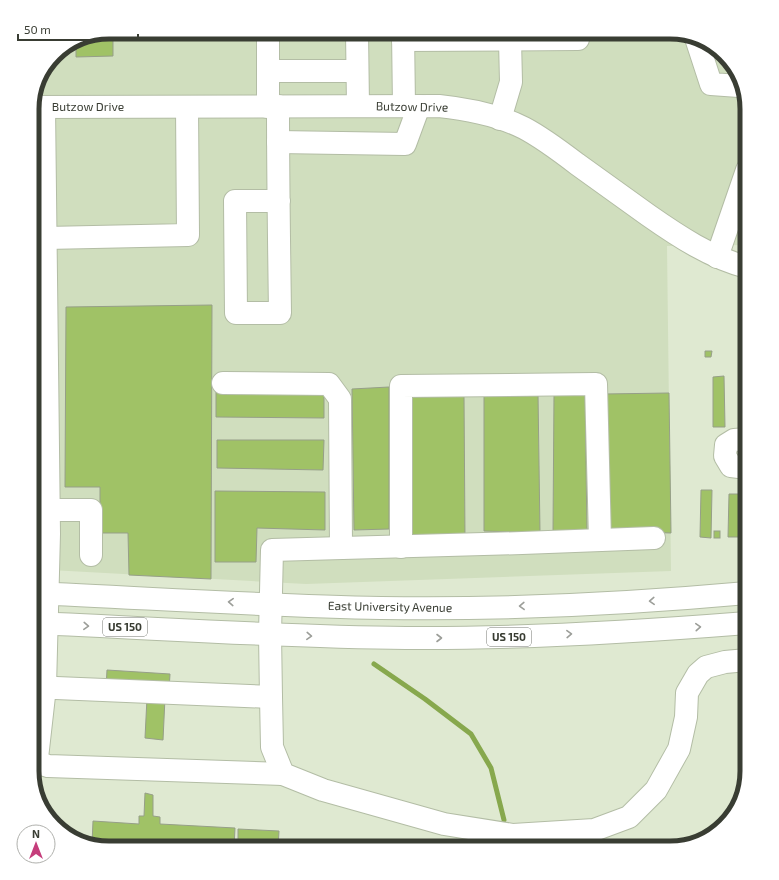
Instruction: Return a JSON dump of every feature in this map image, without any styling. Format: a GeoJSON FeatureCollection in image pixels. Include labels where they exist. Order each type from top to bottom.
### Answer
{"type":"FeatureCollection","features":[{"type":"Feature","properties":{"kind":"main road"},"geometry":{"type":"LineString","coordinates":[[357,39],[358,106]]}},
{"type":"Feature","properties":{"kind":"main road"},"geometry":{"type":"LineString","coordinates":[[278,142],[404,144],[411,106],[403,39]]}},
{"type":"Feature","properties":{"kind":"main road"},"geometry":{"type":"LineString","coordinates":[[483,39],[578,39]]}},
{"type":"Feature","properties":{"kind":"main road"},"geometry":{"type":"LineString","coordinates":[[500,119],[511,82],[510,40]]}},
{"type":"Feature","properties":{"kind":"main road"},"geometry":{"type":"LineString","coordinates":[[268,41],[268,71],[278,142],[279,201],[280,313],[236,313],[235,201],[279,201]]}},
{"type":"Feature","properties":{"kind":"main road"},"geometry":{"type":"LineString","coordinates":[[698,45],[711,84],[736,86]]}},
{"type":"Feature","properties":{"kind":"main road"},"geometry":{"type":"LineString","coordinates":[[268,71],[358,71]]}},
{"type":"Feature","properties":{"kind":"main road","name":"Butzow Drive"},"geometry":{"type":"LineString","coordinates":[[39,107],[439,106],[460,108],[500,119],[523,128],[545,140],[688,242],[717,257],[740,265]]}},
{"type":"Feature","properties":{"kind":"main road"},"geometry":{"type":"LineString","coordinates":[[46,238],[188,235],[187,107]]}},
{"type":"Feature","properties":{"kind":"main road"},"geometry":{"type":"LineString","coordinates":[[39,123],[46,238],[40,408],[43,514],[39,623],[39,687],[271,697]]}},
{"type":"Feature","properties":{"kind":"main road"},"geometry":{"type":"LineString","coordinates":[[717,257],[740,190]]}},
{"type":"Feature","properties":{"kind":"main road"},"geometry":{"type":"LineString","coordinates":[[223,383],[329,384],[340,399],[341,548]]}},
{"type":"Feature","properties":{"kind":"main road"},"geometry":{"type":"LineString","coordinates":[[401,547],[401,386],[596,384],[600,540]]}},
{"type":"Feature","properties":{"kind":"main road"},"geometry":{"type":"LineString","coordinates":[[740,440],[734,440],[726,445],[725,456],[731,466],[740,467]]}},
{"type":"Feature","properties":{"kind":"main road"},"geometry":{"type":"LineString","coordinates":[[43,514],[91,510],[92,555]]}},
{"type":"Feature","properties":{"kind":"main road"},"geometry":{"type":"LineString","coordinates":[[284,774],[272,747],[270,604],[272,550],[654,538]]}},
{"type":"Feature","properties":{"kind":"main road","name":"East University Avenue"},"geometry":{"type":"LineString","coordinates":[[40,593],[379,608],[482,608],[660,601],[740,594]]}},
{"type":"Feature","properties":{"kind":"main road","name":"US 150"},"geometry":{"type":"LineString","coordinates":[[39,623],[332,637],[502,637],[632,632],[740,624]]}},
{"type":"Feature","properties":{"kind":"main road"},"geometry":{"type":"LineString","coordinates":[[39,760],[42,764],[48,766],[284,774],[322,790],[444,824],[514,835],[594,830],[629,818],[656,790],[679,749],[686,717],[687,693],[698,674],[706,667],[725,662],[740,661]]}},
{"type":"Feature","properties":{"kind":"shaded area"},"geometry":{"type":"Polygon","coordinates":[[[109,39],[674,39],[697,44],[713,53],[726,66],[731,74],[739,95],[740,245],[667,246],[671,571],[306,584],[39,569],[39,105],[44,82],[53,66],[63,56],[78,46],[95,40],[109,39]]]}},
{"type":"Feature","properties":{"kind":"building"},"geometry":{"type":"Polygon","coordinates":[[[113,39],[113,56],[76,57],[76,47],[78,46],[95,40],[113,39]]]}},
{"type":"Feature","properties":{"kind":"building"},"geometry":{"type":"Polygon","coordinates":[[[212,305],[211,579],[129,575],[128,533],[100,533],[100,487],[65,487],[66,307],[212,305]]]}},
{"type":"Feature","properties":{"kind":"building"},"geometry":{"type":"Polygon","coordinates":[[[705,351],[712,351],[711,357],[705,357],[705,351]]]}},
{"type":"Feature","properties":{"kind":"building"},"geometry":{"type":"Polygon","coordinates":[[[724,376],[725,427],[713,427],[713,377],[724,376]]]}},
{"type":"Feature","properties":{"kind":"building"},"geometry":{"type":"Polygon","coordinates":[[[389,387],[389,529],[354,530],[352,389],[389,387]]]}},
{"type":"Feature","properties":{"kind":"building"},"geometry":{"type":"Polygon","coordinates":[[[216,390],[324,392],[324,418],[216,417],[216,390]]]}},
{"type":"Feature","properties":{"kind":"building"},"geometry":{"type":"Polygon","coordinates":[[[669,393],[671,533],[605,531],[604,394],[669,393]]]}},
{"type":"Feature","properties":{"kind":"building"},"geometry":{"type":"Polygon","coordinates":[[[538,394],[540,533],[484,531],[484,395],[538,394]]]}},
{"type":"Feature","properties":{"kind":"building"},"geometry":{"type":"Polygon","coordinates":[[[554,394],[585,394],[587,532],[553,532],[554,394]]]}},
{"type":"Feature","properties":{"kind":"building"},"geometry":{"type":"Polygon","coordinates":[[[411,395],[464,395],[465,539],[411,539],[411,395]]]}},
{"type":"Feature","properties":{"kind":"building"},"geometry":{"type":"Polygon","coordinates":[[[217,440],[324,440],[323,470],[217,468],[217,440]]]}},
{"type":"Feature","properties":{"kind":"building"},"geometry":{"type":"Polygon","coordinates":[[[701,490],[712,490],[711,538],[700,537],[701,490]]]}},
{"type":"Feature","properties":{"kind":"building"},"geometry":{"type":"Polygon","coordinates":[[[215,491],[325,492],[325,530],[257,528],[256,562],[215,562],[215,491]]]}},
{"type":"Feature","properties":{"kind":"building"},"geometry":{"type":"Polygon","coordinates":[[[729,494],[740,494],[739,537],[728,537],[729,494]]]}},
{"type":"Feature","properties":{"kind":"building"},"geometry":{"type":"Polygon","coordinates":[[[714,531],[720,531],[720,538],[714,538],[714,531]]]}},
{"type":"Feature","properties":{"kind":"building"},"geometry":{"type":"Polygon","coordinates":[[[107,670],[170,674],[169,690],[106,688],[107,670]]]}},
{"type":"Feature","properties":{"kind":"building"},"geometry":{"type":"Polygon","coordinates":[[[147,698],[165,698],[163,740],[145,738],[147,698]]]}},
{"type":"Feature","properties":{"kind":"building"},"geometry":{"type":"Polygon","coordinates":[[[145,793],[153,795],[153,816],[160,817],[160,824],[235,828],[234,841],[105,841],[92,839],[93,821],[139,824],[139,816],[144,816],[145,793]]]}},
{"type":"Feature","properties":{"kind":"building"},"geometry":{"type":"Polygon","coordinates":[[[238,829],[279,831],[278,841],[238,841],[238,829]]]}},
{"type":"Feature","properties":{"kind":"waterway"},"geometry":{"type":"LineString","coordinates":[[374,664],[425,699],[471,734],[491,768],[504,820]]}}]}
